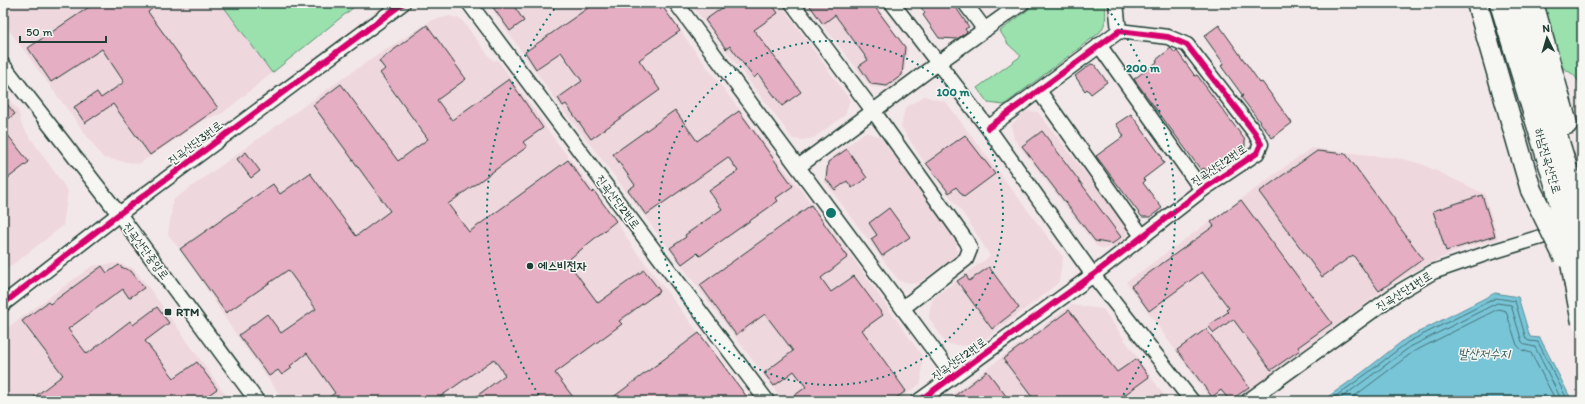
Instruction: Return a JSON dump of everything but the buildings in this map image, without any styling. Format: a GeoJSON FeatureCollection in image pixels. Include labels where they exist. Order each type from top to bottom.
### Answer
{"type":"FeatureCollection","features":[{"type":"Feature","properties":{"kind":"highway"},"geometry":{"type":"LineString","coordinates":[[1477,3],[1531,190],[1572,273]]}},
{"type":"Feature","properties":{"kind":"highway","name":"하남진곡산단로"},"geometry":{"type":"LineString","coordinates":[[1500,3],[1572,178],[1564,216],[1572,273],[1582,322]]}},
{"type":"Feature","properties":{"kind":"highway","name":"하남진곡산단로"},"geometry":{"type":"LineString","coordinates":[[1516,3],[1572,178],[1578,219],[1582,231]]}},
{"type":"Feature","properties":{"kind":"highway"},"geometry":{"type":"LineString","coordinates":[[1534,3],[1572,178]]}},
{"type":"Feature","properties":{"kind":"street","name":"진곡산단3번로"},"geometry":{"type":"LineString","coordinates":[[3,304],[119,214],[403,3]]}},
{"type":"Feature","properties":{"kind":"street","name":"진곡산단2번로"},"geometry":{"type":"LineString","coordinates":[[469,3],[767,401]]}},
{"type":"Feature","properties":{"kind":"street","name":"진곡산단2번로"},"geometry":{"type":"LineString","coordinates":[[676,3],[904,307],[953,376]]}},
{"type":"Feature","properties":{"kind":"street"},"geometry":{"type":"LineString","coordinates":[[792,3],[874,112],[967,242],[970,250],[966,259],[904,307]]}},
{"type":"Feature","properties":{"kind":"street"},"geometry":{"type":"LineString","coordinates":[[892,3],[988,128],[1093,275],[1192,401]]}},
{"type":"Feature","properties":{"kind":"street"},"geometry":{"type":"LineString","coordinates":[[965,3],[985,30]]}},
{"type":"Feature","properties":{"kind":"street"},"geometry":{"type":"LineString","coordinates":[[798,167],[938,63],[1022,3]]}},
{"type":"Feature","properties":{"kind":"street"},"geometry":{"type":"LineString","coordinates":[[988,128],[1119,31],[1116,3]]}},
{"type":"Feature","properties":{"kind":"street","name":"진곡산단2번로"},"geometry":{"type":"LineString","coordinates":[[919,401],[1093,275],[1202,190],[1257,153],[1261,144],[1258,138],[1187,44],[1168,37],[1119,31]]}},
{"type":"Feature","properties":{"kind":"street","name":"진곡산단2번로"},"geometry":{"type":"LineString","coordinates":[[1099,45],[1202,190]]}},
{"type":"Feature","properties":{"kind":"street","name":"진곡산단중앙로"},"geometry":{"type":"LineString","coordinates":[[3,64],[119,214],[258,401]]}},
{"type":"Feature","properties":{"kind":"street"},"geometry":{"type":"LineString","coordinates":[[1039,91],[1142,236]]}},
{"type":"Feature","properties":{"kind":"street","name":"진곡산단1번로"},"geometry":{"type":"LineString","coordinates":[[1248,401],[1397,293],[1433,272],[1488,253],[1582,224]]}},
{"type":"Feature","properties":{"kind":"shaded area"},"geometry":{"type":"Polygon","coordinates":[[[3,3],[221,3],[272,73],[223,113],[204,120],[139,164],[103,158],[3,22],[3,3]]]}},
{"type":"Feature","properties":{"kind":"shaded area"},"geometry":{"type":"Polygon","coordinates":[[[488,3],[661,3],[692,47],[855,261],[923,357],[921,383],[898,401],[783,401],[610,170],[560,106],[488,3]]]}},
{"type":"Feature","properties":{"kind":"shaded area"},"geometry":{"type":"Polygon","coordinates":[[[690,3],[780,3],[850,100],[845,115],[814,138],[803,140],[793,139],[690,3]]]}},
{"type":"Feature","properties":{"kind":"shaded area"},"geometry":{"type":"Polygon","coordinates":[[[805,3],[874,3],[908,50],[904,76],[889,88],[871,87],[805,3]]]}},
{"type":"Feature","properties":{"kind":"shaded area"},"geometry":{"type":"Polygon","coordinates":[[[450,16],[461,19],[489,56],[494,61],[497,59],[547,129],[617,221],[632,246],[751,401],[284,401],[230,326],[194,269],[168,234],[173,200],[347,75],[432,20],[450,16]]]}},
{"type":"Feature","properties":{"kind":"shaded area"},"geometry":{"type":"Polygon","coordinates":[[[3,92],[19,112],[21,123],[27,133],[68,191],[63,226],[3,272],[3,92]]]}},
{"type":"Feature","properties":{"kind":"shaded area"},"geometry":{"type":"Polygon","coordinates":[[[924,96],[946,102],[1063,257],[1059,282],[975,347],[946,344],[929,318],[930,307],[934,297],[990,256],[969,222],[922,159],[901,127],[905,108],[924,96]]]}},
{"type":"Feature","properties":{"kind":"shaded area"},"geometry":{"type":"Polygon","coordinates":[[[1026,111],[1038,112],[1128,228],[1126,237],[1117,246],[1104,249],[1096,246],[1014,139],[1011,125],[1026,111]]]}},
{"type":"Feature","properties":{"kind":"shaded area"},"geometry":{"type":"Polygon","coordinates":[[[865,132],[879,136],[956,237],[957,255],[917,284],[899,281],[824,181],[827,161],[865,132]]]}},
{"type":"Feature","properties":{"kind":"shaded area"},"geometry":{"type":"Polygon","coordinates":[[[1311,148],[1403,159],[1422,164],[1485,194],[1498,239],[1466,247],[1430,263],[1396,281],[1234,401],[1212,401],[1126,282],[1311,148]]]}},
{"type":"Feature","properties":{"kind":"shaded area"},"geometry":{"type":"Polygon","coordinates":[[[119,263],[134,269],[230,401],[3,401],[3,331],[92,266],[119,263]]]}},
{"type":"Feature","properties":{"kind":"shaded area"},"geometry":{"type":"Polygon","coordinates":[[[1071,305],[1103,309],[1168,401],[944,401],[1071,305]]]}},
{"type":"Feature","properties":{"kind":"green space"},"geometry":{"type":"Polygon","coordinates":[[[221,3],[359,3],[272,73],[221,3]]]}},
{"type":"Feature","properties":{"kind":"green space"},"geometry":{"type":"Polygon","coordinates":[[[1037,3],[1105,3],[1105,23],[1099,33],[1004,105],[988,103],[977,88],[1021,56],[1008,44],[1000,31],[1037,3]]]}},
{"type":"Feature","properties":{"kind":"green space"},"geometry":{"type":"Polygon","coordinates":[[[1541,3],[1582,3],[1582,86],[1574,75],[1559,65],[1541,3]]]}},
{"type":"Feature","properties":{"kind":"water","name":"발산저수지"},"geometry":{"type":"Polygon","coordinates":[[[1495,293],[1518,297],[1530,337],[1540,338],[1572,401],[1322,401],[1363,372],[1405,339],[1495,293]]]}},
{"type":"Feature","properties":{"kind":"cycle path"},"geometry":{"type":"LineString","coordinates":[[3,304],[119,214],[403,3]]}},
{"type":"Feature","properties":{"kind":"cycle path"},"geometry":{"type":"LineString","coordinates":[[919,401],[1093,275],[1202,190],[1257,153],[1261,144],[1255,133],[1187,45],[1168,37],[1119,31],[988,128]]}},
{"type":"Feature","properties":{"kind":"place","name":"에스비전자"},"geometry":{"type":"Point","coordinates":[530,266]}},
{"type":"Feature","properties":{"kind":"place","name":"RTM"},"geometry":{"type":"Point","coordinates":[168,312]}}]}
